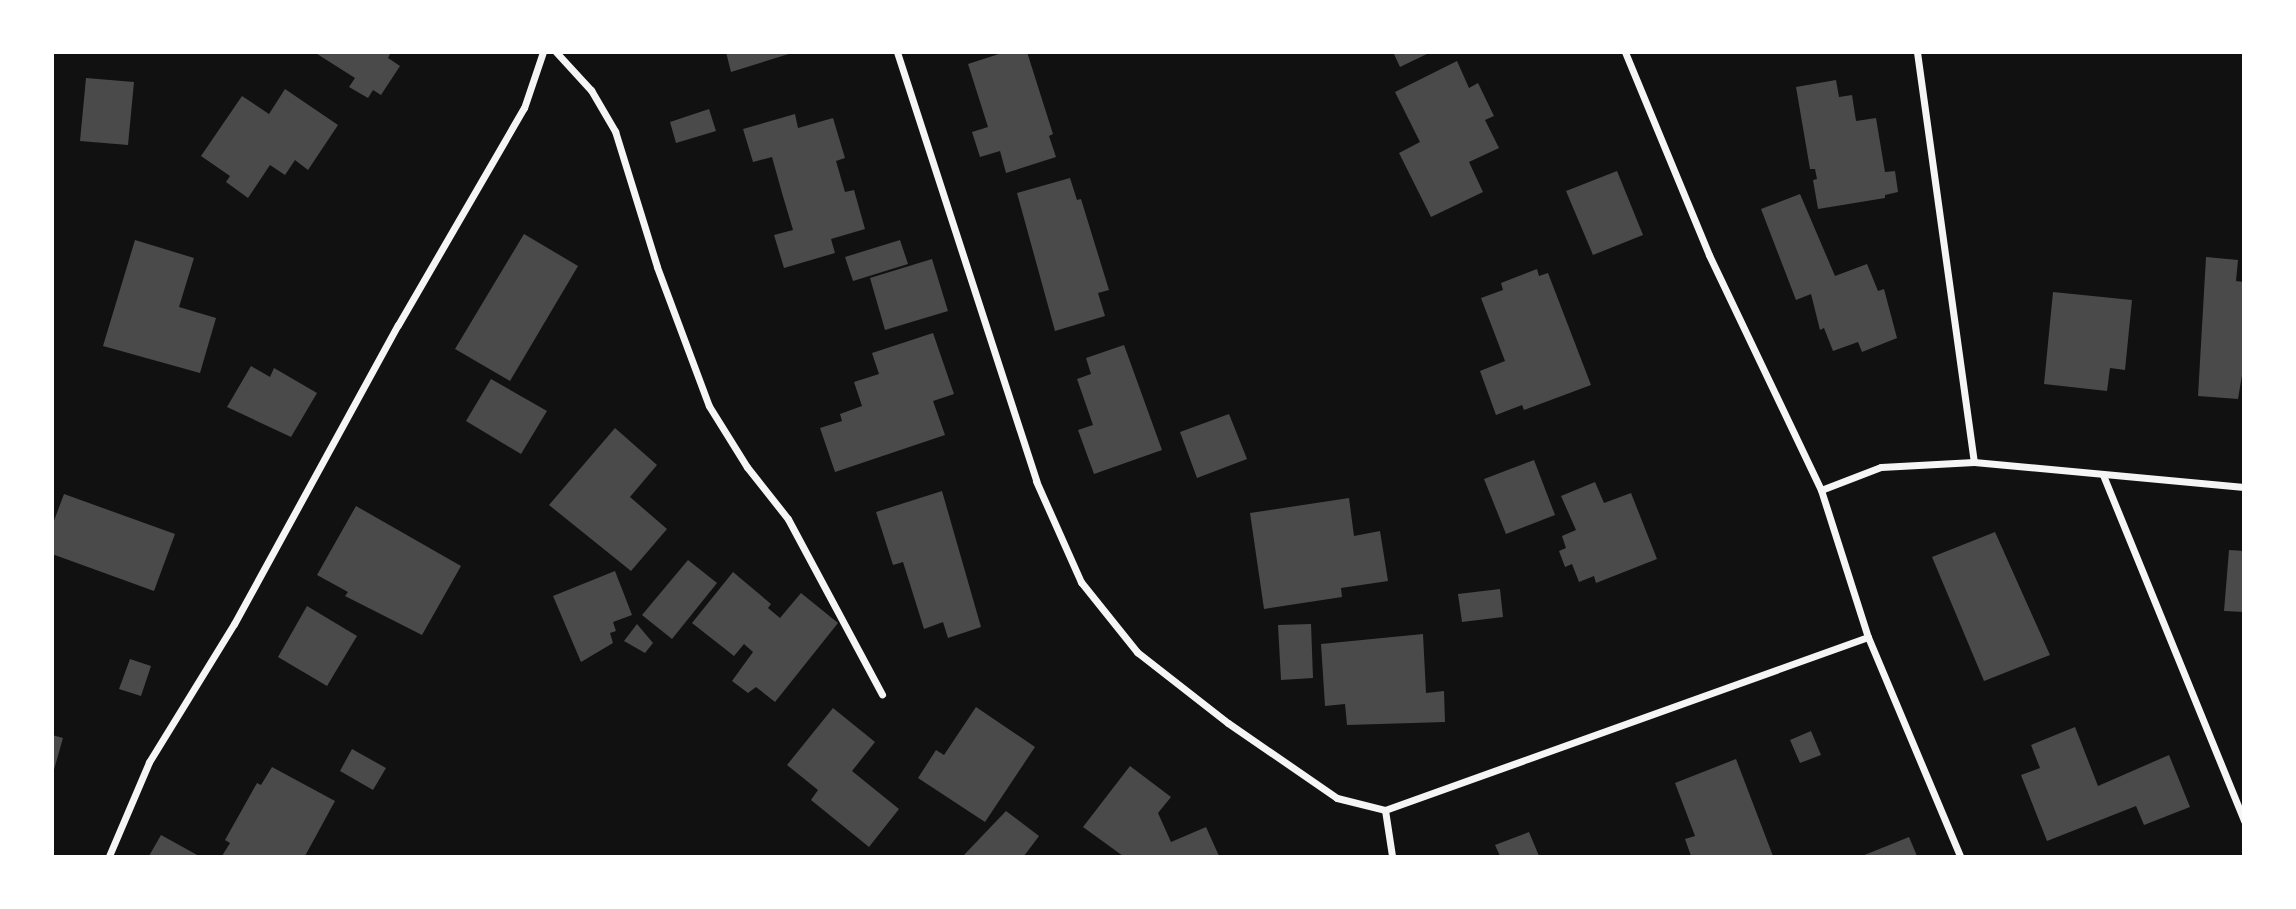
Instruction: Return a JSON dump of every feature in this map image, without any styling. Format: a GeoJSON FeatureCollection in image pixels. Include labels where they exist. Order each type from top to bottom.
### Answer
{"type":"FeatureCollection","features":[{"type":"Feature","properties":{"kind":"street"},"geometry":{"type":"LineString","coordinates":[[109,856],[149,762],[234,624],[398,324],[524,107],[543,52]]}},
{"type":"Feature","properties":{"kind":"street"},"geometry":{"type":"LineString","coordinates":[[556,52],[591,90],[615,131],[657,267],[709,406],[747,467],[788,519],[882,694]]}},
{"type":"Feature","properties":{"kind":"street"},"geometry":{"type":"LineString","coordinates":[[897,52],[1036,481],[1081,582],[1137,652],[1228,723],[1337,797],[1385,810],[1868,637]]}},
{"type":"Feature","properties":{"kind":"street"},"geometry":{"type":"LineString","coordinates":[[1625,52],[1709,255],[1821,490],[1868,637],[1960,856]]}},
{"type":"Feature","properties":{"kind":"street"},"geometry":{"type":"LineString","coordinates":[[1917,52],[1974,462]]}},
{"type":"Feature","properties":{"kind":"street"},"geometry":{"type":"LineString","coordinates":[[1821,490],[1881,467],[1974,462],[2244,487]]}},
{"type":"Feature","properties":{"kind":"street"},"geometry":{"type":"LineString","coordinates":[[2103,475],[2244,821]]}},
{"type":"Feature","properties":{"kind":"street"},"geometry":{"type":"LineString","coordinates":[[1385,810],[1392,856]]}},
{"type":"Feature","properties":{"kind":"building"},"geometry":{"type":"Polygon","coordinates":[[[314,52],[391,52],[388,58],[400,66],[381,95],[373,90],[368,98],[349,87],[355,78],[314,52]]]}},
{"type":"Feature","properties":{"kind":"building"},"geometry":{"type":"Polygon","coordinates":[[[726,52],[792,52],[792,53],[731,72],[726,52]]]}},
{"type":"Feature","properties":{"kind":"building"},"geometry":{"type":"Polygon","coordinates":[[[1005,52],[1027,52],[1053,134],[1049,136],[1056,157],[1006,173],[1000,151],[980,157],[972,132],[988,127],[968,64],[1005,52]]]}},
{"type":"Feature","properties":{"kind":"building"},"geometry":{"type":"Polygon","coordinates":[[[1393,52],[1431,52],[1400,67],[1393,52]]]}},
{"type":"Feature","properties":{"kind":"building"},"geometry":{"type":"Polygon","coordinates":[[[1457,61],[1469,88],[1478,83],[1494,116],[1485,120],[1499,148],[1469,162],[1483,192],[1431,217],[1399,153],[1420,142],[1395,92],[1457,61]]]}},
{"type":"Feature","properties":{"kind":"building"},"geometry":{"type":"Polygon","coordinates":[[[86,78],[134,82],[128,145],[80,141],[86,78]]]}},
{"type":"Feature","properties":{"kind":"building"},"geometry":{"type":"Polygon","coordinates":[[[1836,80],[1839,97],[1852,95],[1856,121],[1876,118],[1885,172],[1895,171],[1898,192],[1885,195],[1885,198],[1818,209],[1813,180],[1817,179],[1815,169],[1810,169],[1796,87],[1836,80]]]}},
{"type":"Feature","properties":{"kind":"building"},"geometry":{"type":"Polygon","coordinates":[[[285,89],[338,125],[308,170],[295,160],[285,175],[270,165],[248,198],[226,182],[230,176],[201,156],[242,96],[269,114],[285,89]]]}},
{"type":"Feature","properties":{"kind":"building"},"geometry":{"type":"Polygon","coordinates":[[[709,109],[716,131],[676,143],[670,122],[709,109]]]}},
{"type":"Feature","properties":{"kind":"building"},"geometry":{"type":"Polygon","coordinates":[[[795,114],[798,128],[833,118],[845,158],[836,161],[845,192],[854,190],[865,229],[831,239],[835,253],[784,268],[774,235],[793,230],[772,157],[753,162],[743,129],[795,114]]]}},
{"type":"Feature","properties":{"kind":"building"},"geometry":{"type":"Polygon","coordinates":[[[1617,171],[1643,235],[1593,255],[1566,191],[1617,171]]]}},
{"type":"Feature","properties":{"kind":"building"},"geometry":{"type":"Polygon","coordinates":[[[1070,178],[1077,200],[1081,199],[1109,290],[1098,293],[1105,316],[1055,331],[1017,193],[1070,178]]]}},
{"type":"Feature","properties":{"kind":"building"},"geometry":{"type":"Polygon","coordinates":[[[1800,194],[1835,276],[1867,264],[1878,291],[1884,289],[1897,338],[1862,352],[1858,342],[1833,351],[1824,328],[1820,330],[1811,294],[1796,300],[1761,209],[1800,194]]]}},
{"type":"Feature","properties":{"kind":"building"},"geometry":{"type":"Polygon","coordinates":[[[524,234],[578,266],[510,381],[455,349],[524,234]]]}},
{"type":"Feature","properties":{"kind":"building"},"geometry":{"type":"Polygon","coordinates":[[[135,240],[194,258],[179,307],[216,318],[200,373],[103,346],[135,240]]]}},
{"type":"Feature","properties":{"kind":"building"},"geometry":{"type":"Polygon","coordinates":[[[900,240],[908,264],[853,281],[845,257],[900,240]]]}},
{"type":"Feature","properties":{"kind":"building"},"geometry":{"type":"Polygon","coordinates":[[[2206,257],[2238,260],[2236,281],[2244,282],[2244,363],[2238,399],[2198,396],[2206,257]]]}},
{"type":"Feature","properties":{"kind":"building"},"geometry":{"type":"Polygon","coordinates":[[[932,259],[948,311],[885,330],[870,278],[932,259]]]}},
{"type":"Feature","properties":{"kind":"building"},"geometry":{"type":"Polygon","coordinates":[[[1537,269],[1539,276],[1548,273],[1591,385],[1524,410],[1522,405],[1496,415],[1480,371],[1505,361],[1481,298],[1503,290],[1501,283],[1537,269]]]}},
{"type":"Feature","properties":{"kind":"building"},"geometry":{"type":"Polygon","coordinates":[[[2053,292],[2132,300],[2125,370],[2110,368],[2107,391],[2044,384],[2053,292]]]}},
{"type":"Feature","properties":{"kind":"building"},"geometry":{"type":"Polygon","coordinates":[[[933,333],[954,394],[933,401],[945,435],[835,472],[820,428],[842,421],[840,414],[862,406],[854,382],[879,374],[872,353],[933,333]]]}},
{"type":"Feature","properties":{"kind":"building"},"geometry":{"type":"Polygon","coordinates":[[[1124,345],[1162,450],[1094,474],[1078,430],[1093,425],[1077,379],[1091,374],[1086,358],[1124,345]]]}},
{"type":"Feature","properties":{"kind":"building"},"geometry":{"type":"Polygon","coordinates":[[[251,366],[270,377],[274,368],[317,393],[291,437],[227,407],[251,366]]]}},
{"type":"Feature","properties":{"kind":"building"},"geometry":{"type":"Polygon","coordinates":[[[491,379],[547,411],[521,454],[466,421],[491,379]]]}},
{"type":"Feature","properties":{"kind":"building"},"geometry":{"type":"Polygon","coordinates":[[[1229,414],[1247,459],[1197,478],[1180,432],[1229,414]]]}},
{"type":"Feature","properties":{"kind":"building"},"geometry":{"type":"Polygon","coordinates":[[[615,428],[657,465],[630,497],[667,529],[631,571],[549,505],[615,428]]]}},
{"type":"Feature","properties":{"kind":"building"},"geometry":{"type":"Polygon","coordinates":[[[1534,460],[1555,515],[1506,534],[1484,479],[1534,460]]]}},
{"type":"Feature","properties":{"kind":"building"},"geometry":{"type":"Polygon","coordinates":[[[1595,482],[1604,503],[1631,493],[1657,559],[1596,583],[1594,576],[1579,582],[1572,564],[1565,567],[1559,551],[1566,548],[1562,536],[1576,530],[1561,496],[1595,482]]]}},
{"type":"Feature","properties":{"kind":"building"},"geometry":{"type":"Polygon","coordinates":[[[942,491],[981,627],[948,638],[943,622],[924,629],[903,562],[893,565],[876,512],[942,491]]]}},
{"type":"Feature","properties":{"kind":"building"},"geometry":{"type":"Polygon","coordinates":[[[64,494],[175,534],[154,591],[52,554],[52,526],[64,494]]]}},
{"type":"Feature","properties":{"kind":"building"},"geometry":{"type":"Polygon","coordinates":[[[1349,498],[1354,536],[1380,531],[1388,581],[1341,588],[1342,597],[1264,609],[1250,513],[1349,498]]]}},
{"type":"Feature","properties":{"kind":"building"},"geometry":{"type":"Polygon","coordinates":[[[356,506],[461,566],[422,635],[345,596],[348,592],[317,575],[356,506]]]}},
{"type":"Feature","properties":{"kind":"building"},"geometry":{"type":"Polygon","coordinates":[[[1995,532],[2050,655],[1984,681],[1932,557],[1995,532]]]}},
{"type":"Feature","properties":{"kind":"building"},"geometry":{"type":"Polygon","coordinates":[[[2229,550],[2244,551],[2244,612],[2224,611],[2229,550]]]}},
{"type":"Feature","properties":{"kind":"building"},"geometry":{"type":"Polygon","coordinates":[[[688,560],[717,583],[672,639],[642,615],[688,560]]]}},
{"type":"Feature","properties":{"kind":"building"},"geometry":{"type":"Polygon","coordinates":[[[615,571],[632,615],[613,622],[616,631],[610,633],[613,643],[581,662],[553,596],[615,571]]]}},
{"type":"Feature","properties":{"kind":"building"},"geometry":{"type":"Polygon","coordinates":[[[733,572],[771,604],[768,608],[780,618],[801,593],[838,623],[775,702],[756,687],[748,693],[732,681],[753,652],[744,644],[734,656],[692,623],[733,572]]]}},
{"type":"Feature","properties":{"kind":"building"},"geometry":{"type":"Polygon","coordinates":[[[1500,589],[1503,617],[1462,622],[1458,594],[1500,589]]]}},
{"type":"Feature","properties":{"kind":"building"},"geometry":{"type":"Polygon","coordinates":[[[307,606],[357,636],[327,686],[278,657],[307,606]]]}},
{"type":"Feature","properties":{"kind":"building"},"geometry":{"type":"Polygon","coordinates":[[[637,624],[653,643],[645,653],[624,641],[637,624]]]}},
{"type":"Feature","properties":{"kind":"building"},"geometry":{"type":"Polygon","coordinates":[[[1311,624],[1313,678],[1281,680],[1278,625],[1311,624]]]}},
{"type":"Feature","properties":{"kind":"building"},"geometry":{"type":"Polygon","coordinates":[[[1423,634],[1426,693],[1444,691],[1445,722],[1347,725],[1345,704],[1325,706],[1321,644],[1423,634]]]}},
{"type":"Feature","properties":{"kind":"building"},"geometry":{"type":"Polygon","coordinates":[[[130,659],[151,666],[141,696],[119,689],[130,659]]]}},
{"type":"Feature","properties":{"kind":"building"},"geometry":{"type":"Polygon","coordinates":[[[976,707],[1035,747],[985,822],[918,778],[936,750],[944,755],[976,707]]]}},
{"type":"Feature","properties":{"kind":"building"},"geometry":{"type":"Polygon","coordinates":[[[833,708],[875,742],[852,771],[899,809],[869,847],[811,800],[818,790],[787,765],[833,708]]]}},
{"type":"Feature","properties":{"kind":"building"},"geometry":{"type":"Polygon","coordinates":[[[2075,727],[2098,786],[2169,755],[2190,807],[2144,825],[2136,806],[2047,841],[2021,775],[2040,768],[2031,745],[2075,727]]]}},
{"type":"Feature","properties":{"kind":"building"},"geometry":{"type":"Polygon","coordinates":[[[1811,731],[1821,755],[1800,763],[1790,740],[1811,731]]]}},
{"type":"Feature","properties":{"kind":"building"},"geometry":{"type":"Polygon","coordinates":[[[52,735],[63,738],[53,773],[52,773],[52,735]]]}},
{"type":"Feature","properties":{"kind":"building"},"geometry":{"type":"Polygon","coordinates":[[[352,749],[386,768],[373,790],[340,771],[352,749]]]}},
{"type":"Feature","properties":{"kind":"building"},"geometry":{"type":"Polygon","coordinates":[[[1736,759],[1773,856],[1691,856],[1685,839],[1695,836],[1675,783],[1736,759]]]}},
{"type":"Feature","properties":{"kind":"building"},"geometry":{"type":"Polygon","coordinates":[[[1130,766],[1171,797],[1158,813],[1171,842],[1206,827],[1219,856],[1123,856],[1083,827],[1130,766]]]}},
{"type":"Feature","properties":{"kind":"building"},"geometry":{"type":"Polygon","coordinates":[[[272,767],[335,801],[305,856],[222,856],[230,843],[225,840],[257,783],[261,785],[272,767]]]}},
{"type":"Feature","properties":{"kind":"building"},"geometry":{"type":"Polygon","coordinates":[[[1006,811],[1039,836],[1024,856],[963,856],[1006,811]]]}},
{"type":"Feature","properties":{"kind":"building"},"geometry":{"type":"Polygon","coordinates":[[[1529,832],[1539,856],[1500,856],[1495,845],[1529,832]]]}},
{"type":"Feature","properties":{"kind":"building"},"geometry":{"type":"Polygon","coordinates":[[[161,835],[199,856],[149,856],[161,835]]]}},
{"type":"Feature","properties":{"kind":"building"},"geometry":{"type":"Polygon","coordinates":[[[1909,837],[1917,856],[1862,856],[1909,837]]]}}]}
